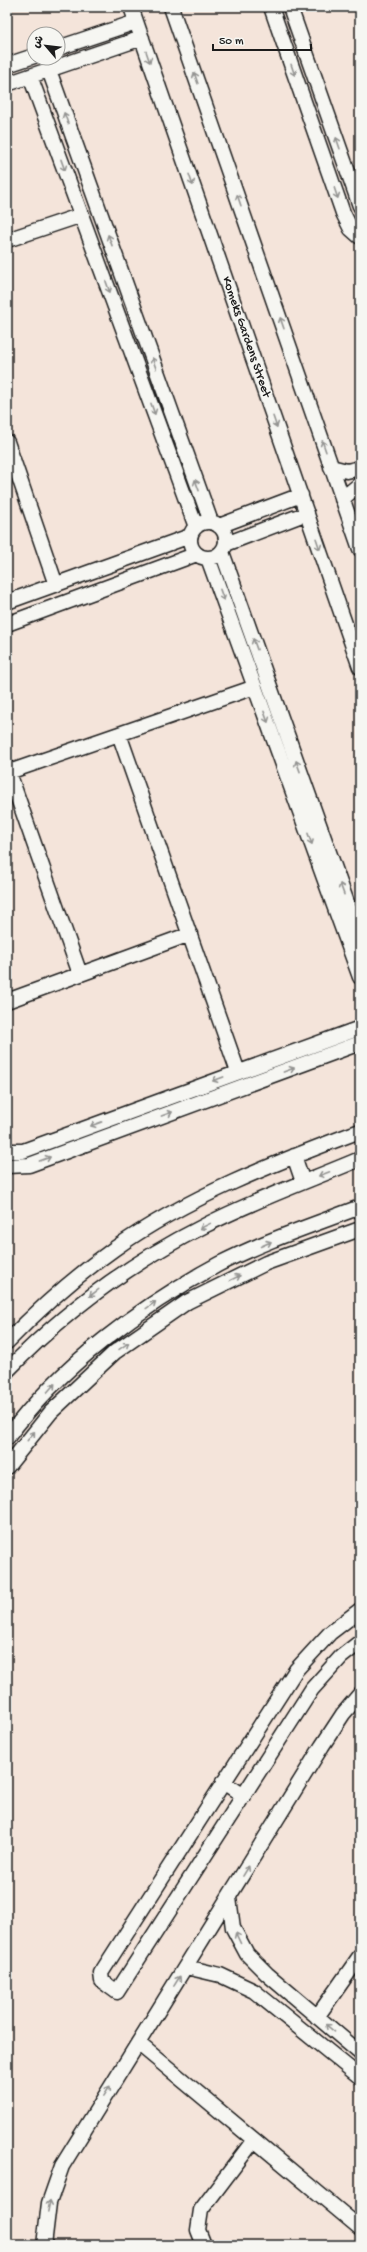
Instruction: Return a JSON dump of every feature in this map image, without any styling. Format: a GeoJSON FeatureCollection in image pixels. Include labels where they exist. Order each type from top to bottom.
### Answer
{"type":"FeatureCollection","features":[{"type":"Feature","properties":{"kind":"street","name":"Komeks Gardens Street"},"geometry":{"type":"LineString","coordinates":[[131,7],[360,667]]}},
{"type":"Feature","properties":{"kind":"street"},"geometry":{"type":"LineString","coordinates":[[171,7],[360,549]]}},
{"type":"Feature","properties":{"kind":"street"},"geometry":{"type":"LineString","coordinates":[[271,7],[343,213],[351,229],[360,237]]}},
{"type":"Feature","properties":{"kind":"street"},"geometry":{"type":"LineString","coordinates":[[290,7],[360,206]]}},
{"type":"Feature","properties":{"kind":"street"},"geometry":{"type":"LineString","coordinates":[[66,45],[136,22]]}},
{"type":"Feature","properties":{"kind":"street"},"geometry":{"type":"LineString","coordinates":[[7,84],[142,38]]}},
{"type":"Feature","properties":{"kind":"street"},"geometry":{"type":"LineString","coordinates":[[7,65],[26,59]]}},
{"type":"Feature","properties":{"kind":"street"},"geometry":{"type":"LineString","coordinates":[[49,70],[215,524],[225,534],[224,548],[360,939]]}},
{"type":"Feature","properties":{"kind":"street"},"geometry":{"type":"LineString","coordinates":[[30,76],[82,215],[193,531],[191,546],[202,556],[255,687],[360,977]]}},
{"type":"Feature","properties":{"kind":"street"},"geometry":{"type":"LineString","coordinates":[[7,240],[82,215]]}},
{"type":"Feature","properties":{"kind":"street"},"geometry":{"type":"LineString","coordinates":[[8,448],[56,585]]}},
{"type":"Feature","properties":{"kind":"street"},"geometry":{"type":"LineString","coordinates":[[331,467],[347,471],[360,468]]}},
{"type":"Feature","properties":{"kind":"street"},"geometry":{"type":"LineString","coordinates":[[342,499],[360,484]]}},
{"type":"Feature","properties":{"kind":"street"},"geometry":{"type":"LineString","coordinates":[[7,602],[56,585],[193,531],[203,523],[215,524],[301,495]]}},
{"type":"Feature","properties":{"kind":"street"},"geometry":{"type":"LineString","coordinates":[[7,624],[224,548],[307,513]]}},
{"type":"Feature","properties":{"kind":"street"},"geometry":{"type":"LineString","coordinates":[[80,974],[8,770],[119,734],[255,687]]}},
{"type":"Feature","properties":{"kind":"street"},"geometry":{"type":"LineString","coordinates":[[119,734],[238,1072]]}},
{"type":"Feature","properties":{"kind":"street"},"geometry":{"type":"LineString","coordinates":[[7,1001],[190,934]]}},
{"type":"Feature","properties":{"kind":"street"},"geometry":{"type":"LineString","coordinates":[[7,1151],[23,1151],[360,1028]]}},
{"type":"Feature","properties":{"kind":"street"},"geometry":{"type":"LineString","coordinates":[[7,1166],[29,1165],[360,1043]]}},
{"type":"Feature","properties":{"kind":"street"},"geometry":{"type":"LineString","coordinates":[[7,1342],[80,1275],[115,1248],[183,1208],[294,1156],[360,1132]]}},
{"type":"Feature","properties":{"kind":"street"},"geometry":{"type":"LineString","coordinates":[[294,1156],[303,1182]]}},
{"type":"Feature","properties":{"kind":"street"},"geometry":{"type":"LineString","coordinates":[[7,1371],[60,1321],[129,1268],[205,1225],[303,1182],[360,1160]]}},
{"type":"Feature","properties":{"kind":"street"},"geometry":{"type":"LineString","coordinates":[[7,1438],[56,1382],[107,1337],[162,1298],[220,1264],[282,1236],[360,1207]]}},
{"type":"Feature","properties":{"kind":"street"},"geometry":{"type":"LineString","coordinates":[[7,1467],[51,1412],[115,1352],[187,1302],[266,1263],[360,1229]]}},
{"type":"Feature","properties":{"kind":"street"},"geometry":{"type":"LineString","coordinates":[[360,1610],[330,1633],[296,1670],[101,1972],[102,1980],[117,1992],[312,1689],[341,1657],[360,1642]]}},
{"type":"Feature","properties":{"kind":"street"},"geometry":{"type":"LineString","coordinates":[[44,2245],[49,2203],[62,2166],[343,1714],[360,1694]]}},
{"type":"Feature","properties":{"kind":"street"},"geometry":{"type":"LineString","coordinates":[[223,1782],[244,1796]]}},
{"type":"Feature","properties":{"kind":"street"},"geometry":{"type":"LineString","coordinates":[[229,1898],[230,1913],[239,1941],[247,1954],[267,1974],[360,2053]]}},
{"type":"Feature","properties":{"kind":"street"},"geometry":{"type":"LineString","coordinates":[[317,2017],[360,1956]]}},
{"type":"Feature","properties":{"kind":"street"},"geometry":{"type":"LineString","coordinates":[[186,1967],[220,1975],[254,1991],[360,2077]]}},
{"type":"Feature","properties":{"kind":"street"},"geometry":{"type":"LineString","coordinates":[[254,1991],[267,1974]]}},
{"type":"Feature","properties":{"kind":"street"},"geometry":{"type":"LineString","coordinates":[[138,2043],[360,2228]]}},
{"type":"Feature","properties":{"kind":"street"},"geometry":{"type":"LineString","coordinates":[[204,2245],[198,2230],[201,2210],[254,2140]]}}]}
